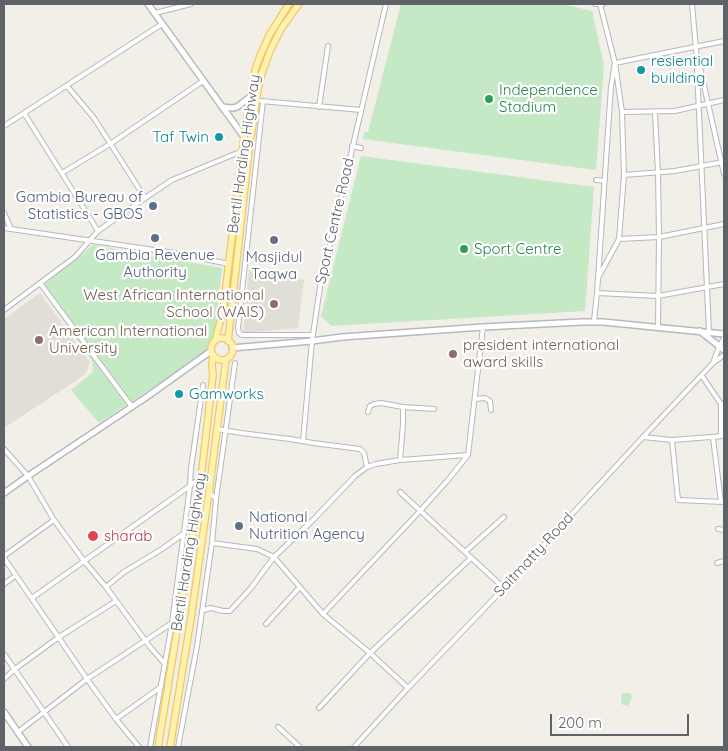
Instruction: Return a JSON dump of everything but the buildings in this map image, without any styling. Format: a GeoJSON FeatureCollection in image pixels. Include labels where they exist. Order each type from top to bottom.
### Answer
{"type":"FeatureCollection","features":[{"type":"Feature","properties":{"kind":"main road","name":"Bertil Harding Highway"},"geometry":{"type":"LineString","coordinates":[[215,341],[223,311],[242,150],[255,70],[277,22],[290,4]]}},
{"type":"Feature","properties":{"kind":"main road","name":"Bertil Harding Highway"},"geometry":{"type":"LineString","coordinates":[[228,341],[256,101],[262,73],[270,51],[282,28],[299,4]]}},
{"type":"Feature","properties":{"kind":"main road"},"geometry":{"type":"LineString","coordinates":[[220,339],[228,341],[232,348],[232,353],[226,359],[220,360],[212,354],[212,346],[215,341],[220,339]]}},
{"type":"Feature","properties":{"kind":"main road","name":"Bertil Harding Highway"},"geometry":{"type":"LineString","coordinates":[[158,747],[201,476],[214,375],[212,354]]}},
{"type":"Feature","properties":{"kind":"main road","name":"Bertil Harding Highway"},"geometry":{"type":"LineString","coordinates":[[170,747],[191,618],[226,359]]}},
{"type":"Feature","properties":{"kind":"street"},"geometry":{"type":"LineString","coordinates":[[148,4],[244,137]]}},
{"type":"Feature","properties":{"kind":"street"},"geometry":{"type":"LineString","coordinates":[[155,13],[191,4]]}},
{"type":"Feature","properties":{"kind":"street","name":"Sport Centre Road"},"geometry":{"type":"LineString","coordinates":[[302,441],[312,335],[320,287],[386,4]]}},
{"type":"Feature","properties":{"kind":"street"},"geometry":{"type":"LineString","coordinates":[[598,278],[619,239],[624,175],[622,112],[615,63],[599,4]]}},
{"type":"Feature","properties":{"kind":"street"},"geometry":{"type":"LineString","coordinates":[[692,4],[696,47],[709,332]]}},
{"type":"Feature","properties":{"kind":"street"},"geometry":{"type":"LineString","coordinates":[[4,126],[162,24]]}},
{"type":"Feature","properties":{"kind":"street"},"geometry":{"type":"LineString","coordinates":[[615,63],[724,41]]}},
{"type":"Feature","properties":{"kind":"street"},"geometry":{"type":"LineString","coordinates":[[319,107],[328,46]]}},
{"type":"Feature","properties":{"kind":"street"},"geometry":{"type":"LineString","coordinates":[[696,47],[723,162],[724,174]]}},
{"type":"Feature","properties":{"kind":"street"},"geometry":{"type":"LineString","coordinates":[[594,322],[611,87],[615,63]]}},
{"type":"Feature","properties":{"kind":"street"},"geometry":{"type":"LineString","coordinates":[[62,173],[110,144],[203,81]]}},
{"type":"Feature","properties":{"kind":"street"},"geometry":{"type":"LineString","coordinates":[[67,86],[94,118],[144,198]]}},
{"type":"Feature","properties":{"kind":"street"},"geometry":{"type":"LineString","coordinates":[[222,107],[237,107],[250,97]]}},
{"type":"Feature","properties":{"kind":"street"},"geometry":{"type":"LineString","coordinates":[[622,112],[675,111],[724,100]]}},
{"type":"Feature","properties":{"kind":"street"},"geometry":{"type":"LineString","coordinates":[[256,101],[361,110]]}},
{"type":"Feature","properties":{"kind":"street"},"geometry":{"type":"LineString","coordinates":[[263,101],[238,328],[239,333],[242,335],[312,335]]}},
{"type":"Feature","properties":{"kind":"street"},"geometry":{"type":"LineString","coordinates":[[655,112],[658,172],[658,327]]}},
{"type":"Feature","properties":{"kind":"street"},"geometry":{"type":"LineString","coordinates":[[24,113],[98,231]]}},
{"type":"Feature","properties":{"kind":"street"},"geometry":{"type":"LineString","coordinates":[[352,146],[361,148]]}},
{"type":"Feature","properties":{"kind":"street"},"geometry":{"type":"LineString","coordinates":[[4,310],[75,257],[98,231],[144,198],[172,180],[242,150]]}},
{"type":"Feature","properties":{"kind":"street"},"geometry":{"type":"LineString","coordinates":[[624,175],[675,170],[723,162]]}},
{"type":"Feature","properties":{"kind":"street"},"geometry":{"type":"LineString","coordinates":[[596,180],[605,181]]}},
{"type":"Feature","properties":{"kind":"street"},"geometry":{"type":"LineString","coordinates":[[4,213],[11,229]]}},
{"type":"Feature","properties":{"kind":"street"},"geometry":{"type":"LineString","coordinates":[[619,239],[658,237],[724,224]]}},
{"type":"Feature","properties":{"kind":"street"},"geometry":{"type":"LineString","coordinates":[[4,228],[175,253],[229,264]]}},
{"type":"Feature","properties":{"kind":"street"},"geometry":{"type":"LineString","coordinates":[[40,283],[132,407]]}},
{"type":"Feature","properties":{"kind":"street"},"geometry":{"type":"LineString","coordinates":[[597,293],[658,296],[724,284]]}},
{"type":"Feature","properties":{"kind":"street"},"geometry":{"type":"LineString","coordinates":[[232,348],[483,327],[594,322],[709,332],[724,336],[722,348],[713,363]]}},
{"type":"Feature","properties":{"kind":"street"},"geometry":{"type":"LineString","coordinates":[[323,614],[420,511],[468,455],[483,327]]}},
{"type":"Feature","properties":{"kind":"street"},"geometry":{"type":"LineString","coordinates":[[699,331],[722,348]]}},
{"type":"Feature","properties":{"kind":"street"},"geometry":{"type":"LineString","coordinates":[[4,493],[212,354]]}},
{"type":"Feature","properties":{"kind":"street"},"geometry":{"type":"LineString","coordinates":[[713,363],[724,356]]}},
{"type":"Feature","properties":{"kind":"street"},"geometry":{"type":"LineString","coordinates":[[178,747],[203,610],[234,363]]}},
{"type":"Feature","properties":{"kind":"street","name":"Saitmatty Road"},"geometry":{"type":"LineString","coordinates":[[354,747],[713,363]]}},
{"type":"Feature","properties":{"kind":"street"},"geometry":{"type":"LineString","coordinates":[[643,438],[672,440],[722,436],[723,404],[702,376]]}},
{"type":"Feature","properties":{"kind":"street"},"geometry":{"type":"LineString","coordinates":[[150,747],[172,623],[202,385]]}},
{"type":"Feature","properties":{"kind":"street"},"geometry":{"type":"LineString","coordinates":[[475,399],[485,398],[490,400],[491,410]]}},
{"type":"Feature","properties":{"kind":"street"},"geometry":{"type":"LineString","coordinates":[[368,412],[370,406],[380,403],[434,409]]}},
{"type":"Feature","properties":{"kind":"street"},"geometry":{"type":"LineString","coordinates":[[400,460],[403,406]]}},
{"type":"Feature","properties":{"kind":"street"},"geometry":{"type":"LineString","coordinates":[[217,429],[360,449],[364,453],[367,467]]}},
{"type":"Feature","properties":{"kind":"street"},"geometry":{"type":"LineString","coordinates":[[672,440],[678,500],[723,502],[713,438]]}},
{"type":"Feature","properties":{"kind":"street"},"geometry":{"type":"LineString","coordinates":[[4,449],[28,476],[54,520],[84,562],[106,587],[145,641],[165,664]]}},
{"type":"Feature","properties":{"kind":"street"},"geometry":{"type":"LineString","coordinates":[[203,610],[210,608],[230,611],[251,588],[274,557],[355,476],[367,467],[400,460],[468,455]]}},
{"type":"Feature","properties":{"kind":"street"},"geometry":{"type":"LineString","coordinates":[[32,598],[190,486],[201,476]]}},
{"type":"Feature","properties":{"kind":"street"},"geometry":{"type":"LineString","coordinates":[[209,492],[216,499]]}},
{"type":"Feature","properties":{"kind":"street"},"geometry":{"type":"LineString","coordinates":[[400,492],[504,588]]}},
{"type":"Feature","properties":{"kind":"street"},"geometry":{"type":"LineString","coordinates":[[465,552],[504,517]]}},
{"type":"Feature","properties":{"kind":"street"},"geometry":{"type":"LineString","coordinates":[[54,520],[4,557],[15,576],[87,680],[139,747]]}},
{"type":"Feature","properties":{"kind":"street"},"geometry":{"type":"LineString","coordinates":[[718,529],[724,530]]}},
{"type":"Feature","properties":{"kind":"street"},"geometry":{"type":"LineString","coordinates":[[106,587],[124,572],[183,534]]}},
{"type":"Feature","properties":{"kind":"street"},"geometry":{"type":"LineString","coordinates":[[212,543],[257,549],[274,557],[323,614],[408,688]]}},
{"type":"Feature","properties":{"kind":"street"},"geometry":{"type":"LineString","coordinates":[[319,708],[370,653],[471,558]]}},
{"type":"Feature","properties":{"kind":"street"},"geometry":{"type":"LineString","coordinates":[[717,563],[724,561]]}},
{"type":"Feature","properties":{"kind":"street"},"geometry":{"type":"LineString","coordinates":[[4,584],[15,576]]}},
{"type":"Feature","properties":{"kind":"street"},"geometry":{"type":"LineString","coordinates":[[266,624],[300,587]]}},
{"type":"Feature","properties":{"kind":"street"},"geometry":{"type":"LineString","coordinates":[[4,679],[59,637],[116,600]]}},
{"type":"Feature","properties":{"kind":"street"},"geometry":{"type":"LineString","coordinates":[[18,732],[87,680],[172,623]]}},
{"type":"Feature","properties":{"kind":"street"},"geometry":{"type":"LineString","coordinates":[[4,654],[68,747]]}},
{"type":"Feature","properties":{"kind":"street"},"geometry":{"type":"LineString","coordinates":[[116,719],[162,687]]}},
{"type":"Feature","properties":{"kind":"street"},"geometry":{"type":"LineString","coordinates":[[4,712],[28,747]]}},
{"type":"Feature","properties":{"kind":"street"},"geometry":{"type":"LineString","coordinates":[[278,727],[300,747]]}},
{"type":"Feature","properties":{"kind":"shaded area","name":"West African International School (WAIS)"},"geometry":{"type":"Polygon","coordinates":[[[249,269],[304,280],[298,328],[243,333],[249,269]]]}},
{"type":"Feature","properties":{"kind":"shaded area","name":"American International University"},"geometry":{"type":"Polygon","coordinates":[[[40,293],[90,362],[86,374],[4,428],[4,319],[40,293]]]}},
{"type":"Feature","properties":{"kind":"green space","name":"Independence Stadium"},"geometry":{"type":"Polygon","coordinates":[[[401,4],[563,4],[592,11],[604,65],[596,170],[363,139],[364,132],[368,132],[401,4]]]}},
{"type":"Feature","properties":{"kind":"green space","name":"Sport Centre"},"geometry":{"type":"Polygon","coordinates":[[[361,156],[594,187],[585,311],[331,326],[321,316],[361,156]]]}},
{"type":"Feature","properties":{"kind":"green space"},"geometry":{"type":"Polygon","coordinates":[[[93,245],[222,268],[213,348],[99,423],[71,390],[93,372],[92,361],[40,288],[93,245]]]}},
{"type":"Feature","properties":{"kind":"green space"},"geometry":{"type":"Polygon","coordinates":[[[622,693],[630,693],[632,698],[628,706],[623,705],[621,702],[622,693]]]}},
{"type":"Feature","properties":{"kind":"place","name":"resiential building"},"geometry":{"type":"Point","coordinates":[641,70]}},
{"type":"Feature","properties":{"kind":"place","name":"Independence Stadium"},"geometry":{"type":"Point","coordinates":[489,99]}},
{"type":"Feature","properties":{"kind":"place","name":"Taf Twin"},"geometry":{"type":"Point","coordinates":[219,137]}},
{"type":"Feature","properties":{"kind":"place","name":"Gambia Bureau of Statistics - GBOS"},"geometry":{"type":"Point","coordinates":[153,206]}},
{"type":"Feature","properties":{"kind":"place","name":"Gambia Revenue Authority"},"geometry":{"type":"Point","coordinates":[155,238]}},
{"type":"Feature","properties":{"kind":"place","name":"Masjidul Taqwa"},"geometry":{"type":"Point","coordinates":[274,240]}},
{"type":"Feature","properties":{"kind":"place","name":"Sport Centre"},"geometry":{"type":"Point","coordinates":[464,249]}},
{"type":"Feature","properties":{"kind":"place","name":"West African International School (WAIS)"},"geometry":{"type":"Point","coordinates":[274,304]}},
{"type":"Feature","properties":{"kind":"place","name":"American International University"},"geometry":{"type":"Point","coordinates":[39,340]}},
{"type":"Feature","properties":{"kind":"place","name":"president international award skills"},"geometry":{"type":"Point","coordinates":[453,354]}},
{"type":"Feature","properties":{"kind":"place","name":"Gamworks"},"geometry":{"type":"Point","coordinates":[179,394]}},
{"type":"Feature","properties":{"kind":"place","name":"National Nutrition Agency"},"geometry":{"type":"Point","coordinates":[239,526]}},
{"type":"Feature","properties":{"kind":"place","name":"sharab"},"geometry":{"type":"Point","coordinates":[93,536]}}]}
